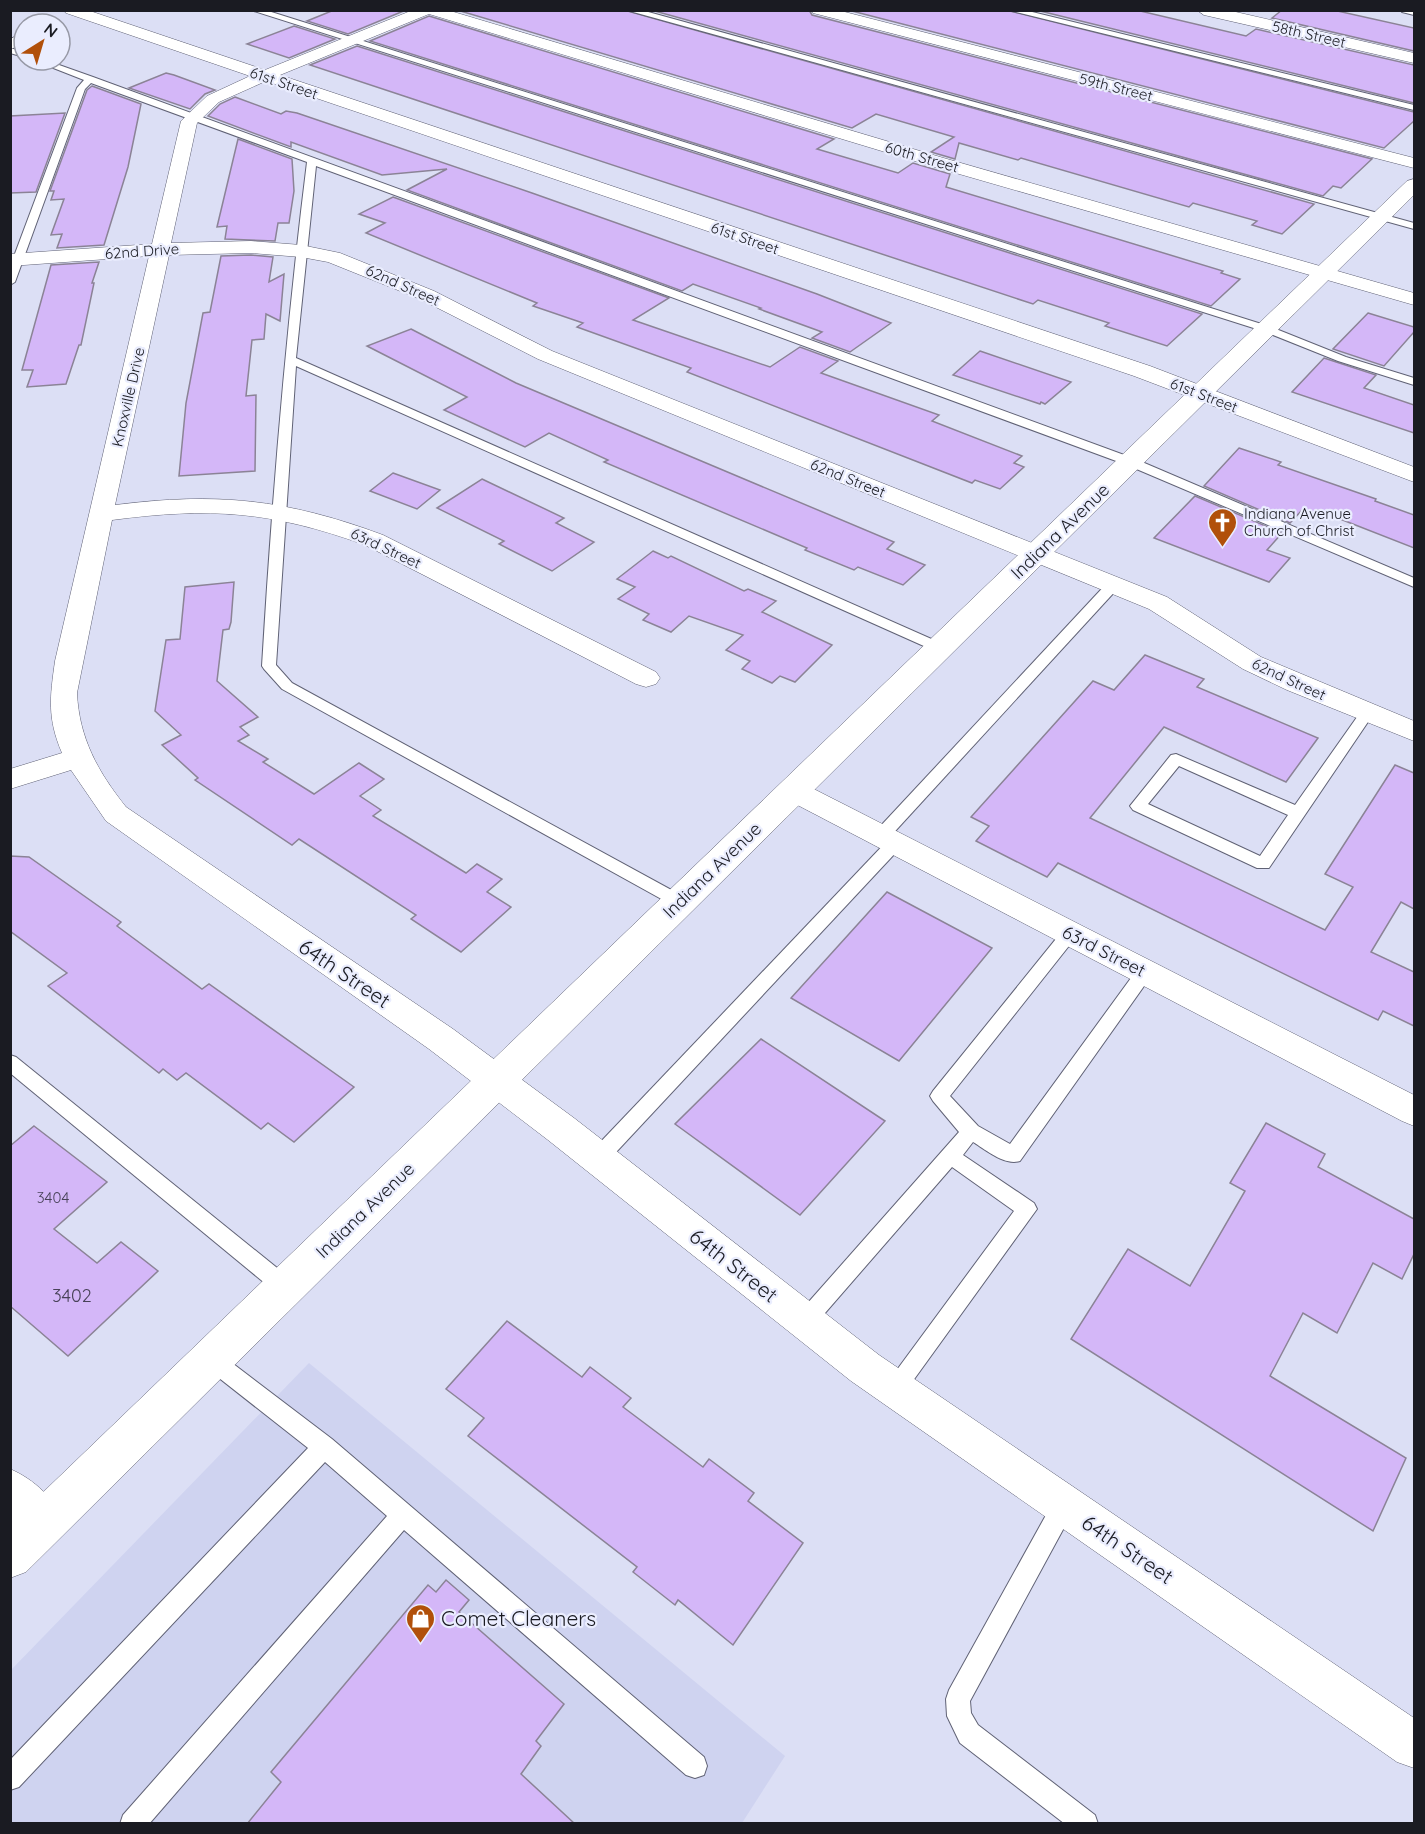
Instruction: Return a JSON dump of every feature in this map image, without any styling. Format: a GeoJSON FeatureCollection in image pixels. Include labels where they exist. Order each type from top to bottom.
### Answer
{"type":"FeatureCollection","features":[{"type":"Feature","properties":{"kind":"main road","name":"58th Street"},"geometry":{"type":"LineString","coordinates":[[1204,10],[1414,58]]}},
{"type":"Feature","properties":{"kind":"main road","name":"Indiana Avenue"},"geometry":{"type":"LineString","coordinates":[[10,1556],[1414,185]]}},
{"type":"Feature","properties":{"kind":"street"},"geometry":{"type":"LineString","coordinates":[[192,117],[213,99],[263,76],[428,10]]}},
{"type":"Feature","properties":{"kind":"street","name":"60th Street"},"geometry":{"type":"LineString","coordinates":[[428,10],[934,161],[1414,299]]}},
{"type":"Feature","properties":{"kind":"street","name":"59th Street"},"geometry":{"type":"LineString","coordinates":[[818,10],[1414,164]]}},
{"type":"Feature","properties":{"kind":"street","name":"61st Street"},"geometry":{"type":"LineString","coordinates":[[78,13],[1142,371],[1414,475]]}},
{"type":"Feature","properties":{"kind":"street","name":"Knoxville Drive"},"geometry":{"type":"LineString","coordinates":[[78,758],[65,723],[63,694],[68,661],[189,121],[192,117]]}},
{"type":"Feature","properties":{"kind":"street","name":"62nd Drive"},"geometry":{"type":"LineString","coordinates":[[15,260],[161,249],[273,248]]}},
{"type":"Feature","properties":{"kind":"street","name":"62nd Street"},"geometry":{"type":"LineString","coordinates":[[273,248],[333,257],[364,268],[427,295],[545,355],[1114,584],[1158,603],[1252,663],[1414,732]]}},
{"type":"Feature","properties":{"kind":"street","name":"63rd Street"},"geometry":{"type":"LineString","coordinates":[[102,514],[185,505],[240,507],[277,512],[335,525],[374,540],[646,678]]}},
{"type":"Feature","properties":{"kind":"street"},"geometry":{"type":"LineString","coordinates":[[10,780],[78,758]]}},
{"type":"Feature","properties":{"kind":"street","name":"64th Street"},"geometry":{"type":"LineString","coordinates":[[78,758],[92,787],[116,814],[441,1039],[895,1389],[1414,1745]]}},
{"type":"Feature","properties":{"kind":"street","name":"63rd Street"},"geometry":{"type":"LineString","coordinates":[[794,791],[1414,1111]]}},
{"type":"Feature","properties":{"kind":"street"},"geometry":{"type":"LineString","coordinates":[[10,1490],[44,1523]]}},
{"type":"Feature","properties":{"kind":"lane"},"geometry":{"type":"LineString","coordinates":[[255,10],[1267,329],[1342,359],[1414,382]]}},
{"type":"Feature","properties":{"kind":"lane"},"geometry":{"type":"LineString","coordinates":[[630,10],[1414,226]]}},
{"type":"Feature","properties":{"kind":"lane"},"geometry":{"type":"LineString","coordinates":[[1012,10],[1414,108]]}},
{"type":"Feature","properties":{"kind":"lane"},"geometry":{"type":"LineString","coordinates":[[1405,10],[1414,13]]}},
{"type":"Feature","properties":{"kind":"lane"},"geometry":{"type":"LineString","coordinates":[[70,72],[1131,462],[1414,583]]}},
{"type":"Feature","properties":{"kind":"lane"},"geometry":{"type":"LineString","coordinates":[[10,282],[15,260],[81,88],[90,79]]}},
{"type":"Feature","properties":{"kind":"lane"},"geometry":{"type":"LineString","coordinates":[[312,161],[301,251],[277,512],[269,666],[287,686],[680,902]]}},
{"type":"Feature","properties":{"kind":"lane"},"geometry":{"type":"LineString","coordinates":[[291,360],[940,648]]}},
{"type":"Feature","properties":{"kind":"lane"},"geometry":{"type":"LineString","coordinates":[[597,1158],[888,840],[1114,584]]}},
{"type":"Feature","properties":{"kind":"lane"},"geometry":{"type":"LineString","coordinates":[[1298,813],[1176,759],[1138,806],[1263,864],[1367,713]]}},
{"type":"Feature","properties":{"kind":"lane"},"geometry":{"type":"LineString","coordinates":[[1070,933],[939,1096],[971,1132],[1013,1155],[1145,972]]}},
{"type":"Feature","properties":{"kind":"lane"},"geometry":{"type":"LineString","coordinates":[[10,1062],[285,1287]]}},
{"type":"Feature","properties":{"kind":"lane"},"geometry":{"type":"LineString","coordinates":[[805,1321],[971,1132]]}},
{"type":"Feature","properties":{"kind":"lane"},"geometry":{"type":"LineString","coordinates":[[895,1389],[1027,1209],[950,1156]]}},
{"type":"Feature","properties":{"kind":"lane"},"geometry":{"type":"LineString","coordinates":[[212,1360],[324,1447],[695,1766]]}},
{"type":"Feature","properties":{"kind":"lane"},"geometry":{"type":"LineString","coordinates":[[14,1766],[324,1447]]}},
{"type":"Feature","properties":{"kind":"lane"},"geometry":{"type":"LineString","coordinates":[[1065,1505],[958,1699],[959,1716],[969,1734],[1086,1824]]}},
{"type":"Feature","properties":{"kind":"lane"},"geometry":{"type":"LineString","coordinates":[[132,1824],[403,1514]]}},
{"type":"Feature","properties":{"kind":"shaded area"},"geometry":{"type":"Polygon","coordinates":[[[309,1363],[785,1756],[742,1823],[11,1823],[10,1671],[309,1363]]]}},
{"type":"Feature","properties":{"kind":"building"},"geometry":{"type":"Polygon","coordinates":[[[334,10],[406,10],[348,34],[307,21],[334,10]]]}},
{"type":"Feature","properties":{"kind":"building"},"geometry":{"type":"Polygon","coordinates":[[[457,10],[624,10],[1314,204],[1282,234],[1252,225],[1257,221],[1193,203],[1189,207],[1021,158],[1018,160],[959,143],[955,159],[931,152],[954,137],[876,114],[852,128],[457,10]]]}},
{"type":"Feature","properties":{"kind":"building"},"geometry":{"type":"Polygon","coordinates":[[[651,10],[809,10],[812,15],[1372,159],[1341,188],[1333,186],[1323,196],[651,10]]]}},
{"type":"Feature","properties":{"kind":"building"},"geometry":{"type":"Polygon","coordinates":[[[848,10],[1006,10],[1414,112],[1414,121],[1384,148],[848,10]]]}},
{"type":"Feature","properties":{"kind":"building"},"geometry":{"type":"Polygon","coordinates":[[[1036,10],[1136,10],[1246,36],[1256,29],[1414,65],[1414,103],[1036,10]]]}},
{"type":"Feature","properties":{"kind":"building"},"geometry":{"type":"Polygon","coordinates":[[[1282,10],[1333,10],[1414,28],[1414,51],[1272,18],[1282,10]]]}},
{"type":"Feature","properties":{"kind":"building"},"geometry":{"type":"Polygon","coordinates":[[[429,16],[834,139],[817,149],[898,173],[913,163],[950,174],[946,187],[1223,271],[1221,273],[1240,279],[1211,306],[370,41],[429,16]]]}},
{"type":"Feature","properties":{"kind":"building"},"geometry":{"type":"Polygon","coordinates":[[[294,26],[335,39],[289,58],[247,44],[294,26]]]}},
{"type":"Feature","properties":{"kind":"building"},"geometry":{"type":"Polygon","coordinates":[[[357,46],[1202,314],[1167,346],[1105,326],[1109,323],[1038,300],[1033,304],[310,65],[357,46]]]}},
{"type":"Feature","properties":{"kind":"building"},"geometry":{"type":"Polygon","coordinates":[[[166,73],[215,90],[205,94],[190,109],[129,88],[166,73]]]}},
{"type":"Feature","properties":{"kind":"building"},"geometry":{"type":"Polygon","coordinates":[[[92,86],[141,104],[128,167],[104,245],[57,248],[62,234],[51,235],[64,199],[51,200],[54,191],[50,191],[87,90],[92,86]]]}},
{"type":"Feature","properties":{"kind":"building"},"geometry":{"type":"Polygon","coordinates":[[[235,97],[281,114],[286,111],[297,113],[532,193],[817,294],[891,323],[850,352],[812,338],[822,332],[759,309],[761,308],[693,284],[682,291],[407,190],[447,169],[382,175],[291,142],[291,147],[208,116],[220,104],[235,97]]]}},
{"type":"Feature","properties":{"kind":"building"},"geometry":{"type":"Polygon","coordinates":[[[65,113],[36,192],[10,193],[10,116],[65,113]]]}},
{"type":"Feature","properties":{"kind":"building"},"geometry":{"type":"Polygon","coordinates":[[[238,139],[292,159],[294,191],[289,223],[278,223],[275,241],[225,239],[227,226],[217,227],[238,139]]]}},
{"type":"Feature","properties":{"kind":"building"},"geometry":{"type":"Polygon","coordinates":[[[393,197],[669,298],[633,320],[770,367],[800,347],[838,361],[821,373],[939,415],[932,421],[1022,456],[1014,463],[1024,467],[1000,489],[975,480],[972,483],[687,372],[691,368],[577,327],[583,323],[533,306],[537,303],[366,233],[385,223],[359,214],[393,197]]]}},
{"type":"Feature","properties":{"kind":"building"},"geometry":{"type":"Polygon","coordinates":[[[221,256],[273,257],[269,282],[284,274],[280,321],[266,314],[264,339],[252,340],[246,396],[256,395],[255,471],[179,476],[186,403],[203,313],[210,312],[221,256]]]}},
{"type":"Feature","properties":{"kind":"building"},"geometry":{"type":"Polygon","coordinates":[[[99,262],[92,283],[94,283],[81,345],[79,345],[66,384],[27,387],[33,370],[22,370],[51,265],[99,262]]]}},
{"type":"Feature","properties":{"kind":"building"},"geometry":{"type":"Polygon","coordinates":[[[1368,313],[1414,327],[1414,332],[1384,366],[1333,349],[1368,313]]]}},
{"type":"Feature","properties":{"kind":"building"},"geometry":{"type":"Polygon","coordinates":[[[411,329],[516,383],[894,542],[887,549],[925,565],[903,585],[858,567],[854,570],[604,462],[608,460],[549,433],[525,447],[444,410],[467,397],[367,346],[411,329]]]}},
{"type":"Feature","properties":{"kind":"building"},"geometry":{"type":"Polygon","coordinates":[[[980,351],[1071,382],[1045,404],[1041,402],[1040,404],[953,375],[980,351]]]}},
{"type":"Feature","properties":{"kind":"building"},"geometry":{"type":"Polygon","coordinates":[[[1324,358],[1376,375],[1364,388],[1414,405],[1414,433],[1292,392],[1324,358]]]}},
{"type":"Feature","properties":{"kind":"building"},"geometry":{"type":"Polygon","coordinates":[[[1239,448],[1281,462],[1278,465],[1376,499],[1375,501],[1414,515],[1414,548],[1317,510],[1314,514],[1302,510],[1290,523],[1204,486],[1239,448]]]}},
{"type":"Feature","properties":{"kind":"building"},"geometry":{"type":"Polygon","coordinates":[[[393,473],[440,490],[417,509],[370,491],[393,473]]]}},
{"type":"Feature","properties":{"kind":"building"},"geometry":{"type":"Polygon","coordinates":[[[482,479],[564,518],[556,523],[594,542],[552,571],[499,544],[504,541],[437,508],[482,479]]]}},
{"type":"Feature","properties":{"kind":"building"},"geometry":{"type":"Polygon","coordinates":[[[1195,496],[1282,533],[1267,550],[1290,558],[1269,582],[1154,538],[1195,496]]]}},
{"type":"Feature","properties":{"kind":"building"},"geometry":{"type":"Polygon","coordinates":[[[653,551],[668,558],[671,556],[744,591],[748,589],[776,601],[762,612],[832,645],[795,682],[780,676],[772,683],[742,669],[750,661],[726,650],[743,635],[689,616],[671,632],[643,620],[649,614],[618,599],[635,587],[617,579],[653,551]]]}},
{"type":"Feature","properties":{"kind":"building"},"geometry":{"type":"Polygon","coordinates":[[[234,582],[231,622],[229,629],[223,630],[217,681],[258,717],[240,727],[249,735],[238,741],[268,759],[263,762],[314,794],[359,763],[384,779],[360,796],[381,810],[373,816],[466,873],[477,864],[502,879],[487,892],[511,907],[461,952],[411,919],[416,915],[299,839],[292,845],[195,780],[198,778],[162,745],[181,735],[155,711],[166,640],[180,639],[185,587],[234,582]]]}},
{"type":"Feature","properties":{"kind":"building"},"geometry":{"type":"Polygon","coordinates":[[[1145,655],[1204,679],[1197,687],[1318,738],[1286,782],[1164,727],[1090,818],[1325,930],[1353,887],[1325,874],[1395,765],[1414,773],[1414,909],[1401,902],[1371,952],[1414,972],[1414,1026],[1383,1011],[1378,1020],[1058,863],[1047,877],[976,841],[989,826],[971,817],[1093,681],[1114,690],[1145,655]]]}},
{"type":"Feature","properties":{"kind":"building"},"geometry":{"type":"Polygon","coordinates":[[[10,856],[29,857],[121,922],[117,926],[202,989],[209,984],[354,1087],[294,1142],[268,1123],[261,1129],[186,1073],[177,1080],[163,1069],[159,1073],[48,986],[67,973],[10,931],[10,856]]]}},
{"type":"Feature","properties":{"kind":"building"},"geometry":{"type":"Polygon","coordinates":[[[887,892],[992,948],[899,1061],[791,998],[887,892]]]}},
{"type":"Feature","properties":{"kind":"building"},"geometry":{"type":"Polygon","coordinates":[[[761,1039],[885,1121],[800,1215],[675,1124],[761,1039]]]}},
{"type":"Feature","properties":{"kind":"building"},"geometry":{"type":"Polygon","coordinates":[[[1266,1123],[1325,1154],[1318,1167],[1414,1219],[1414,1254],[1402,1279],[1373,1263],[1337,1333],[1303,1313],[1270,1376],[1406,1458],[1373,1531],[1071,1339],[1128,1249],[1190,1286],[1245,1191],[1230,1183],[1266,1123]]]}},
{"type":"Feature","properties":{"kind":"building"},"geometry":{"type":"Polygon","coordinates":[[[34,1126],[107,1182],[54,1229],[97,1263],[121,1242],[158,1271],[68,1356],[10,1306],[10,1146],[34,1126]]]}},
{"type":"Feature","properties":{"kind":"building"},"geometry":{"type":"Polygon","coordinates":[[[507,1321],[582,1377],[590,1367],[631,1398],[623,1407],[703,1467],[709,1459],[754,1493],[748,1501],[803,1543],[733,1645],[678,1600],[675,1605],[633,1572],[637,1567],[468,1436],[484,1418],[446,1389],[507,1321]]]}},
{"type":"Feature","properties":{"kind":"building"},"geometry":{"type":"Polygon","coordinates":[[[446,1580],[469,1600],[459,1612],[564,1704],[536,1741],[541,1746],[521,1774],[575,1824],[247,1824],[281,1782],[271,1772],[428,1585],[436,1592],[446,1580]]]}},
{"type":"Feature","properties":{"kind":"place","name":"Indiana Avenue Church of Christ"},"geometry":{"type":"Point","coordinates":[1223,548]}},
{"type":"Feature","properties":{"kind":"place","name":"Comet Cleaners"},"geometry":{"type":"Point","coordinates":[420,1644]}}]}
